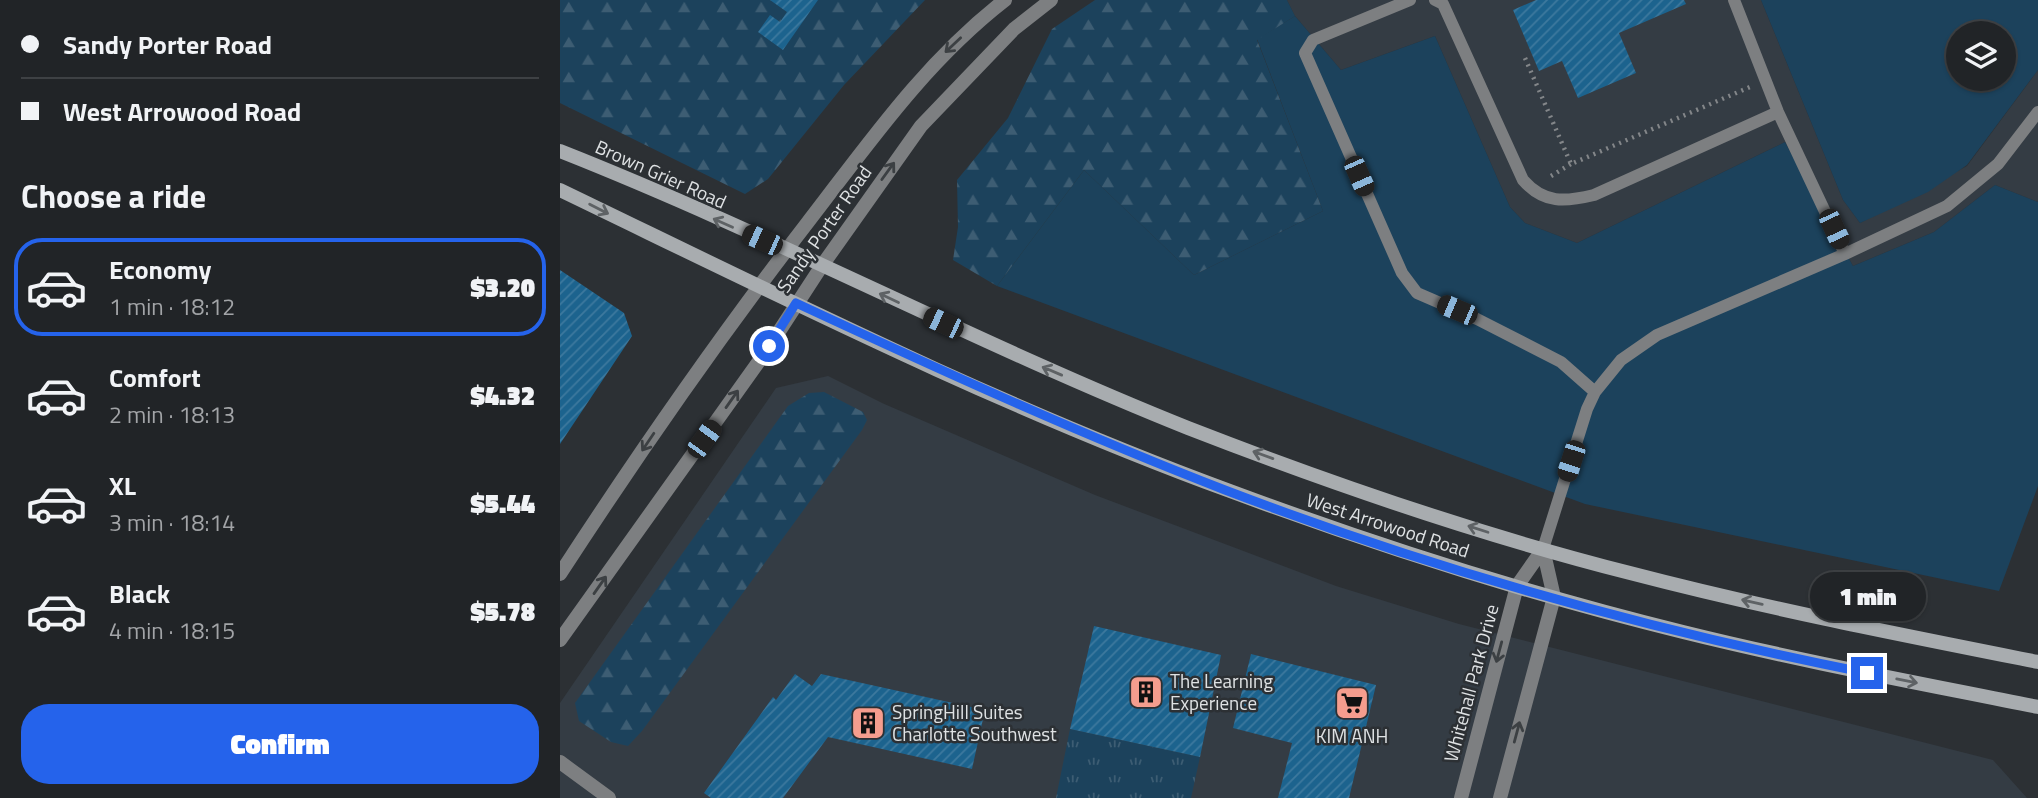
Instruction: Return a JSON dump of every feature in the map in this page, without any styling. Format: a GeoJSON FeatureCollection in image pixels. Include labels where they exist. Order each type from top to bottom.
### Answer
{"type":"FeatureCollection","features":[{"type":"Feature","properties":{"kind":"main road","name":"Brown Grier Road"},"geometry":{"type":"LineString","coordinates":[[560,151],[785,250]]}},
{"type":"Feature","properties":{"kind":"main road"},"geometry":{"type":"LineString","coordinates":[[560,190],[757,285]]}},
{"type":"Feature","properties":{"kind":"main road","name":"West Arrowood Road"},"geometry":{"type":"LineString","coordinates":[[785,250],[967,334],[1191,429],[1325,478],[1543,550],[1631,574],[1818,618],[2038,662]]}},
{"type":"Feature","properties":{"kind":"main road","name":"West Arrowood Road"},"geometry":{"type":"LineString","coordinates":[[757,285],[955,377],[1226,490],[1517,586],[1815,663],[2038,707]]}},
{"type":"Feature","properties":{"kind":"street","name":"Sandy Porter Road"},"geometry":{"type":"LineString","coordinates":[[560,574],[757,285],[911,88],[955,43],[1005,0]]}},
{"type":"Feature","properties":{"kind":"street","name":"Sandy Porter Road"},"geometry":{"type":"LineString","coordinates":[[560,640],[767,350],[796,303],[921,126],[1014,29],[1051,0]]}},
{"type":"Feature","properties":{"kind":"street","name":"Whitehall Park Drive"},"geometry":{"type":"LineString","coordinates":[[1461,798],[1517,586],[1543,550]]}},
{"type":"Feature","properties":{"kind":"street"},"geometry":{"type":"LineString","coordinates":[[1500,798],[1554,597],[1543,550]]}},
{"type":"Feature","properties":{"kind":"street"},"geometry":{"type":"LineString","coordinates":[[560,762],[609,798]]}},
{"type":"Feature","properties":{"kind":"lane"},"geometry":{"type":"LineString","coordinates":[[1410,0],[1313,40],[1306,54],[1402,273],[1417,293],[1477,319],[1561,362],[1595,393]]}},
{"type":"Feature","properties":{"kind":"lane"},"geometry":{"type":"LineString","coordinates":[[1435,0],[1443,4],[1523,180],[1531,190],[1549,200],[1563,202],[1594,195],[1778,112]]}},
{"type":"Feature","properties":{"kind":"lane"},"geometry":{"type":"LineString","coordinates":[[1734,0],[1778,112],[1845,254]]}},
{"type":"Feature","properties":{"kind":"lane"},"geometry":{"type":"LineString","coordinates":[[1543,550],[1595,393],[1621,360],[1657,335],[1928,216],[1967,192],[1998,164],[2038,112]]}},
{"type":"Feature","properties":{"kind":"path"},"geometry":{"type":"LineString","coordinates":[[1525,58],[1570,164]]}},
{"type":"Feature","properties":{"kind":"path"},"geometry":{"type":"LineString","coordinates":[[1551,176],[1570,164],[1751,86]]}},
{"type":"Feature","properties":{"kind":"shaded area"},"geometry":{"type":"Polygon","coordinates":[[[1287,0],[1761,0],[1843,200],[1860,223],[1967,166],[2038,70],[2038,202],[1995,185],[1934,232],[1853,266],[1785,142],[1577,243],[1525,223],[1510,207],[1435,36],[1341,70],[1295,16],[1287,0]]]}},
{"type":"Feature","properties":{"kind":"shaded area"},"geometry":{"type":"Polygon","coordinates":[[[828,376],[882,403],[1095,495],[1336,586],[1459,624],[1993,760],[2027,798],[560,798],[560,703],[776,388],[828,376]]]}},
{"type":"Feature","properties":{"kind":"green space"},"geometry":{"type":"Polygon","coordinates":[[[560,0],[925,0],[844,85],[768,179],[745,194],[560,103],[560,0]]]}},
{"type":"Feature","properties":{"kind":"green space"},"geometry":{"type":"Polygon","coordinates":[[[1095,0],[1287,0],[1295,16],[1257,40],[1323,211],[1194,275],[1084,170],[997,286],[953,260],[958,227],[957,180],[1008,118],[1052,29],[1095,0]]]}},
{"type":"Feature","properties":{"kind":"green space"},"geometry":{"type":"Polygon","coordinates":[[[1761,0],[2038,0],[2038,70],[1967,165],[1928,192],[1860,223],[1843,200],[1761,0]]]}},
{"type":"Feature","properties":{"kind":"green space"},"geometry":{"type":"Polygon","coordinates":[[[1295,16],[1341,70],[1435,36],[1510,207],[1525,223],[1577,243],[1785,142],[1853,266],[1934,232],[1995,185],[2038,202],[2038,486],[1999,591],[1585,504],[997,286],[1084,170],[1194,275],[1323,211],[1257,39],[1295,16]]]}},
{"type":"Feature","properties":{"kind":"green space"},"geometry":{"type":"Polygon","coordinates":[[[824,392],[863,412],[867,420],[862,430],[642,731],[628,746],[611,742],[579,721],[575,703],[788,406],[809,393],[824,392]]]}},
{"type":"Feature","properties":{"kind":"green space"},"geometry":{"type":"Polygon","coordinates":[[[1070,729],[1200,757],[1191,798],[1056,798],[1070,729]]]}},
{"type":"Feature","properties":{"kind":"building"},"geometry":{"type":"Polygon","coordinates":[[[770,0],[818,0],[783,50],[758,32],[770,15],[780,22],[787,12],[770,0]]]}},
{"type":"Feature","properties":{"kind":"building"},"geometry":{"type":"Polygon","coordinates":[[[1536,0],[1684,0],[1686,4],[1619,33],[1636,73],[1578,98],[1562,61],[1539,71],[1513,10],[1536,0]]]}},
{"type":"Feature","properties":{"kind":"building"},"geometry":{"type":"Polygon","coordinates":[[[560,270],[624,313],[632,336],[560,444],[560,270]]]}},
{"type":"Feature","properties":{"kind":"building","name":"The Learning Experience"},"geometry":{"type":"Polygon","coordinates":[[[1094,626],[1221,655],[1200,757],[1070,729],[1094,626]]]}},
{"type":"Feature","properties":{"kind":"building"},"geometry":{"type":"Polygon","coordinates":[[[1251,654],[1376,685],[1349,798],[1278,798],[1292,743],[1233,728],[1251,654]]]}},
{"type":"Feature","properties":{"kind":"building","name":"SpringHill Suites Charlotte Southwest"},"geometry":{"type":"Polygon","coordinates":[[[795,674],[812,686],[821,674],[985,710],[972,769],[828,737],[783,798],[711,798],[704,793],[773,697],[776,700],[795,674]]]}},
{"type":"Feature","properties":{"kind":"place","name":"The Learning Experience"},"geometry":{"type":"Point","coordinates":[1146,692]}},
{"type":"Feature","properties":{"kind":"place","name":"KIM ANH"},"geometry":{"type":"Point","coordinates":[1352,703]}},
{"type":"Feature","properties":{"kind":"place","name":"SpringHill Suites Charlotte Southwest"},"geometry":{"type":"Point","coordinates":[868,723]}},
{"type":"Feature","properties":{"kind":"route"},"geometry":{"type":"LineString","coordinates":[[769,346],[796,303],[955,377],[1099,438],[1226,490],[1304,518],[1554,597],[1681,631],[1867,673]]}}]}
